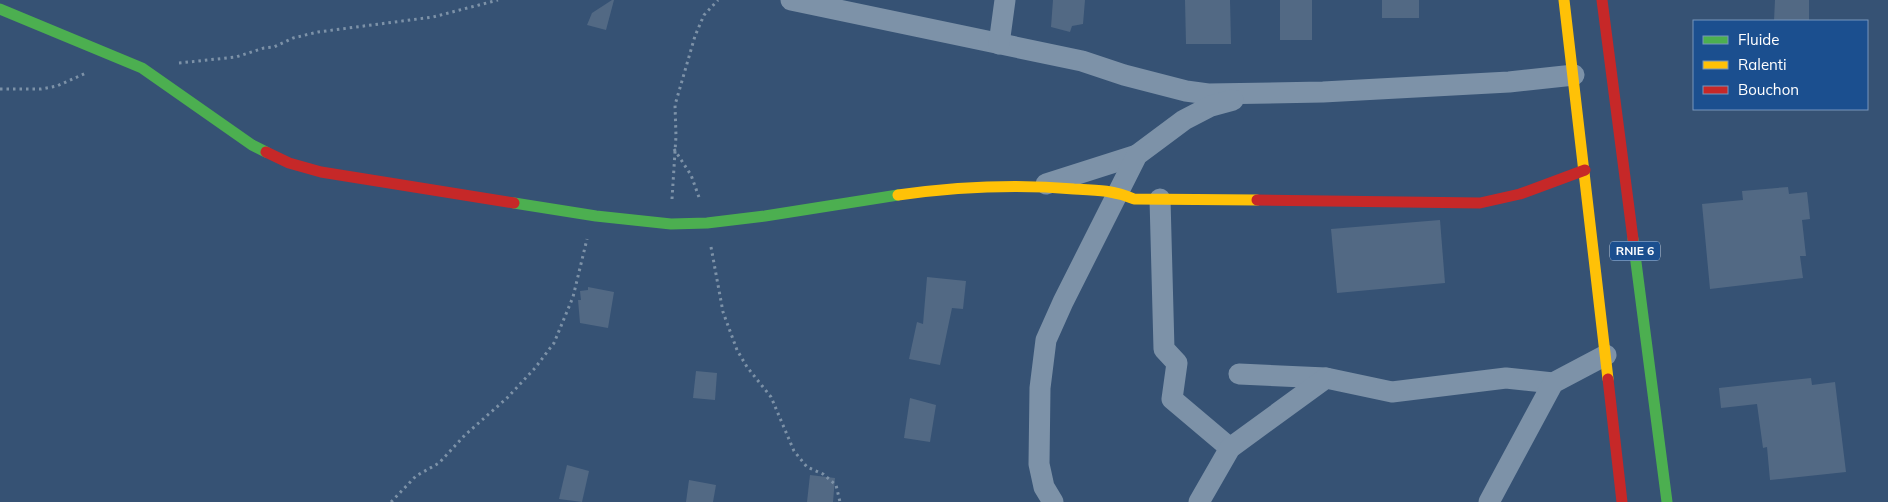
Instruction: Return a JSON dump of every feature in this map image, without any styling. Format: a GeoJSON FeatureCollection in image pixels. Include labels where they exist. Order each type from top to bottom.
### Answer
{"type":"FeatureCollection","features":[{"type":"Feature","properties":{"kind":"street"},"geometry":{"type":"LineString","coordinates":[[791,0],[1082,61],[1124,75],[1186,91],[1208,94],[1323,92],[1509,82],[1574,74]]}},
{"type":"Feature","properties":{"kind":"street"},"geometry":{"type":"LineString","coordinates":[[999,44],[1005,0]]}},
{"type":"Feature","properties":{"kind":"street","name":"RNIE 6"},"geometry":{"type":"LineString","coordinates":[[1564,0],[1622,502]]}},
{"type":"Feature","properties":{"kind":"street","name":"RNIE 6"},"geometry":{"type":"LineString","coordinates":[[1602,0],[1667,502]]}},
{"type":"Feature","properties":{"kind":"street"},"geometry":{"type":"LineString","coordinates":[[0,9],[142,68],[252,145],[289,163],[321,172],[596,216],[671,224],[707,223],[765,216],[942,189],[1038,186],[1117,192],[1134,199],[1480,203],[1501,200],[1529,192],[1550,182],[1585,170]]}},
{"type":"Feature","properties":{"kind":"street"},"geometry":{"type":"LineString","coordinates":[[1038,186],[1137,155],[1184,120],[1211,106],[1262,93]]}},
{"type":"Feature","properties":{"kind":"street"},"geometry":{"type":"LineString","coordinates":[[1053,502],[1044,487],[1039,464],[1040,388],[1046,340],[1117,192],[1137,155]]}},
{"type":"Feature","properties":{"kind":"street"},"geometry":{"type":"LineString","coordinates":[[1160,199],[1164,349],[1177,363],[1172,399],[1230,448]]}},
{"type":"Feature","properties":{"kind":"street"},"geometry":{"type":"LineString","coordinates":[[1489,502],[1553,383],[1606,355]]}},
{"type":"Feature","properties":{"kind":"street"},"geometry":{"type":"LineString","coordinates":[[1239,374],[1326,378],[1392,392],[1506,378],[1553,383]]}},
{"type":"Feature","properties":{"kind":"street"},"geometry":{"type":"LineString","coordinates":[[1199,502],[1230,448],[1326,378]]}},
{"type":"Feature","properties":{"kind":"path"},"geometry":{"type":"LineString","coordinates":[[176,64],[236,57],[264,48],[274,47],[293,38],[318,32],[433,17],[498,0]]}},
{"type":"Feature","properties":{"kind":"path"},"geometry":{"type":"LineString","coordinates":[[671,224],[675,105],[695,36],[704,15],[718,0]]}},
{"type":"Feature","properties":{"kind":"path"},"geometry":{"type":"LineString","coordinates":[[0,89],[41,90],[57,86],[87,72],[94,72]]}},
{"type":"Feature","properties":{"kind":"path"},"geometry":{"type":"LineString","coordinates":[[674,149],[691,175],[707,223],[723,312],[737,350],[747,367],[771,397],[794,451],[807,466],[823,474],[836,485],[840,502]]}},
{"type":"Feature","properties":{"kind":"path"},"geometry":{"type":"LineString","coordinates":[[391,502],[416,476],[439,464],[465,435],[507,398],[554,343],[573,297],[586,244],[596,216]]}},
{"type":"Feature","properties":{"kind":"building"},"geometry":{"type":"Polygon","coordinates":[[[614,0],[606,30],[587,25],[592,13],[614,0]]]}},
{"type":"Feature","properties":{"kind":"building"},"geometry":{"type":"Polygon","coordinates":[[[1053,0],[1085,0],[1083,24],[1072,26],[1070,32],[1051,27],[1053,0]]]}},
{"type":"Feature","properties":{"kind":"building"},"geometry":{"type":"Polygon","coordinates":[[[1185,0],[1230,0],[1231,44],[1186,44],[1185,0]]]}},
{"type":"Feature","properties":{"kind":"building"},"geometry":{"type":"Polygon","coordinates":[[[1280,0],[1312,0],[1312,40],[1280,40],[1280,0]]]}},
{"type":"Feature","properties":{"kind":"building"},"geometry":{"type":"Polygon","coordinates":[[[1382,0],[1419,0],[1419,18],[1382,18],[1382,0]]]}},
{"type":"Feature","properties":{"kind":"building"},"geometry":{"type":"Polygon","coordinates":[[[1775,0],[1809,0],[1809,20],[1774,20],[1775,0]]]}},
{"type":"Feature","properties":{"kind":"building"},"geometry":{"type":"Polygon","coordinates":[[[1788,187],[1789,194],[1807,192],[1810,219],[1802,220],[1806,256],[1800,256],[1803,278],[1710,289],[1702,204],[1743,200],[1742,191],[1788,187]]]}},
{"type":"Feature","properties":{"kind":"building"},"geometry":{"type":"Polygon","coordinates":[[[1440,220],[1445,283],[1337,293],[1331,229],[1440,220]]]}},
{"type":"Feature","properties":{"kind":"building"},"geometry":{"type":"Polygon","coordinates":[[[927,277],[966,281],[963,309],[952,308],[940,365],[909,359],[917,322],[923,324],[927,277]]]}},
{"type":"Feature","properties":{"kind":"building"},"geometry":{"type":"Polygon","coordinates":[[[588,287],[614,292],[608,328],[580,323],[578,300],[581,300],[580,291],[588,290],[588,287]]]}},
{"type":"Feature","properties":{"kind":"building"},"geometry":{"type":"Polygon","coordinates":[[[696,371],[717,373],[715,400],[693,398],[696,371]]]}},
{"type":"Feature","properties":{"kind":"building"},"geometry":{"type":"Polygon","coordinates":[[[1811,378],[1812,385],[1835,382],[1846,472],[1770,480],[1767,447],[1763,448],[1757,404],[1721,408],[1719,388],[1811,378]]]}},
{"type":"Feature","properties":{"kind":"building"},"geometry":{"type":"Polygon","coordinates":[[[910,398],[936,405],[930,442],[904,438],[910,398]]]}},
{"type":"Feature","properties":{"kind":"building"},"geometry":{"type":"Polygon","coordinates":[[[567,465],[589,471],[582,502],[559,499],[567,465]]]}},
{"type":"Feature","properties":{"kind":"building"},"geometry":{"type":"Polygon","coordinates":[[[810,475],[835,478],[833,502],[807,502],[810,475]]]}},
{"type":"Feature","properties":{"kind":"building"},"geometry":{"type":"Polygon","coordinates":[[[689,480],[716,485],[713,502],[686,502],[689,480]]]}},
{"type":"Feature","properties":{"kind":"traffic: fast"},"geometry":{"type":"LineString","coordinates":[[0,9],[142,68],[252,145],[266,152]]}},
{"type":"Feature","properties":{"kind":"traffic: fast"},"geometry":{"type":"LineString","coordinates":[[514,203],[596,216],[671,224],[707,223],[765,216],[898,195]]}},
{"type":"Feature","properties":{"kind":"traffic: fast"},"geometry":{"type":"LineString","coordinates":[[1633,239],[1667,502]]}},
{"type":"Feature","properties":{"kind":"traffic: slow"},"geometry":{"type":"LineString","coordinates":[[1564,0],[1608,379]]}},
{"type":"Feature","properties":{"kind":"traffic: slow"},"geometry":{"type":"LineString","coordinates":[[898,195],[964,188],[1052,187],[1104,191],[1134,199],[1257,200]]}},
{"type":"Feature","properties":{"kind":"traffic: jam"},"geometry":{"type":"LineString","coordinates":[[1602,0],[1633,239]]}},
{"type":"Feature","properties":{"kind":"traffic: jam"},"geometry":{"type":"LineString","coordinates":[[266,152],[289,163],[321,172],[514,203]]}},
{"type":"Feature","properties":{"kind":"traffic: jam"},"geometry":{"type":"LineString","coordinates":[[1257,200],[1480,203],[1520,194],[1585,170]]}},
{"type":"Feature","properties":{"kind":"traffic: jam"},"geometry":{"type":"LineString","coordinates":[[1608,379],[1622,502]]}}]}
